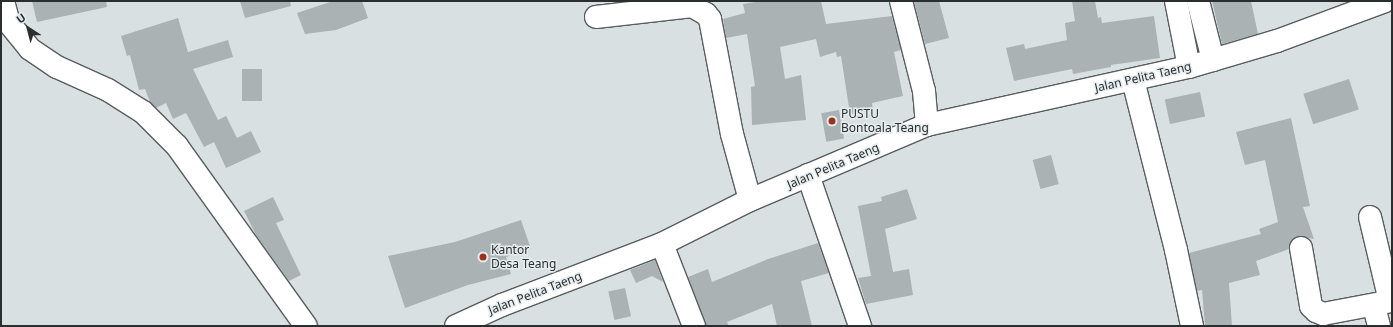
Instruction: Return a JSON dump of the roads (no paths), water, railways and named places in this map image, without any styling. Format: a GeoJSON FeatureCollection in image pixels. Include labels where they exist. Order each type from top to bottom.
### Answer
{"type":"FeatureCollection","features":[{"type":"Feature","properties":{"kind":"street"},"geometry":{"type":"LineString","coordinates":[[3,1],[5,26],[30,49],[57,67],[108,90],[143,112],[172,141],[235,224],[306,326]]}},
{"type":"Feature","properties":{"kind":"street"},"geometry":{"type":"LineString","coordinates":[[901,1],[924,92],[927,125]]}},
{"type":"Feature","properties":{"kind":"street"},"geometry":{"type":"LineString","coordinates":[[1176,1],[1189,67]]}},
{"type":"Feature","properties":{"kind":"street"},"geometry":{"type":"LineString","coordinates":[[1198,1],[1213,60]]}},
{"type":"Feature","properties":{"kind":"street","name":"Jalan Pelita Taeng"},"geometry":{"type":"LineString","coordinates":[[456,326],[662,244],[750,200],[927,125],[1189,67],[1277,41],[1384,1]]}},
{"type":"Feature","properties":{"kind":"street"},"geometry":{"type":"LineString","coordinates":[[596,17],[692,6],[706,14],[710,19],[732,134],[750,200]]}},
{"type":"Feature","properties":{"kind":"street"},"geometry":{"type":"LineString","coordinates":[[1133,80],[1176,250],[1192,326]]}},
{"type":"Feature","properties":{"kind":"street"},"geometry":{"type":"LineString","coordinates":[[808,175],[860,326]]}},
{"type":"Feature","properties":{"kind":"street"},"geometry":{"type":"LineString","coordinates":[[1301,248],[1311,306],[1316,311],[1323,314],[1384,308],[1370,217]]}},
{"type":"Feature","properties":{"kind":"street"},"geometry":{"type":"LineString","coordinates":[[662,244],[694,326]]}},
{"type":"Feature","properties":{"kind":"place","name":"PUSTU Bontoala Teang"},"geometry":{"type":"Point","coordinates":[832,121]}},
{"type":"Feature","properties":{"kind":"place","name":"Kantor Desa Teang"},"geometry":{"type":"Point","coordinates":[483,257]}}]}
